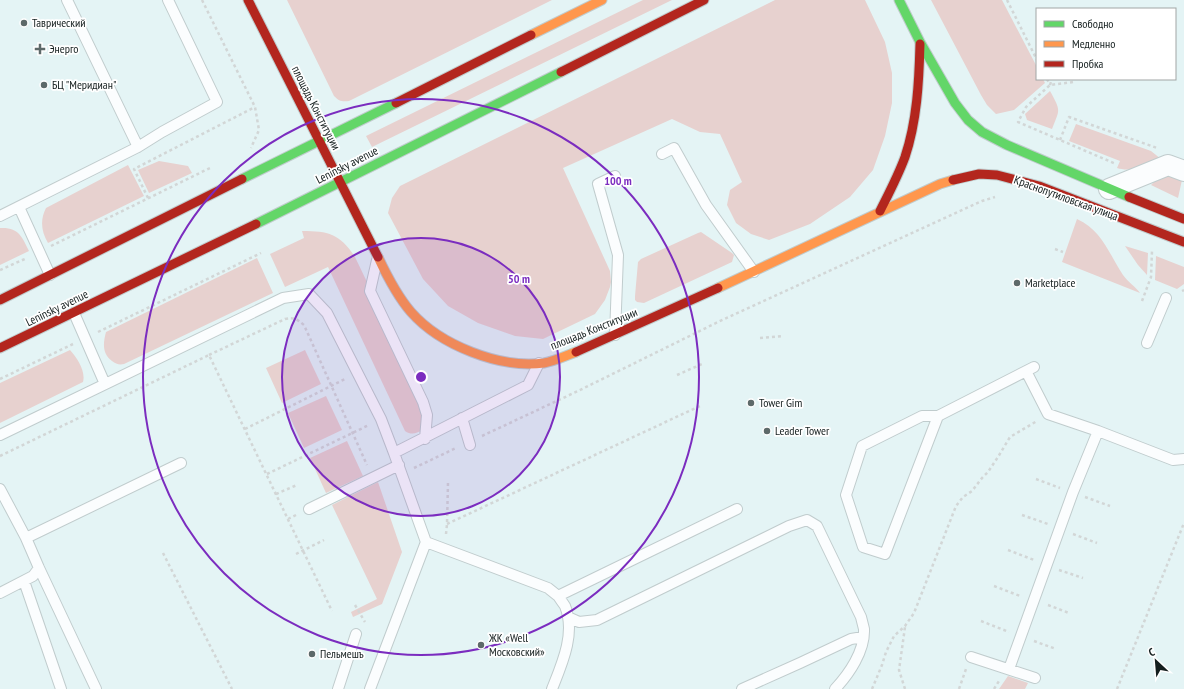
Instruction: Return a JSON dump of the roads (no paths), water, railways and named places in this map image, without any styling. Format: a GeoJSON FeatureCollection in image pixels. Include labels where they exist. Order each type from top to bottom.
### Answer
{"type":"FeatureCollection","features":[{"type":"Feature","properties":{"kind":"main road"},"geometry":{"type":"LineString","coordinates":[[248,0],[255,12]]}},
{"type":"Feature","properties":{"kind":"main road"},"geometry":{"type":"LineString","coordinates":[[255,12],[256,0]]}},
{"type":"Feature","properties":{"kind":"main road"},"geometry":{"type":"LineString","coordinates":[[0,300],[602,0]]}},
{"type":"Feature","properties":{"kind":"main road","name":"Leninsky avenue"},"geometry":{"type":"LineString","coordinates":[[0,348],[340,182],[704,0]]}},
{"type":"Feature","properties":{"kind":"main road"},"geometry":{"type":"LineString","coordinates":[[880,212],[899,172],[907,149],[914,116],[919,79],[920,42],[899,0]]}},
{"type":"Feature","properties":{"kind":"main road","name":"площадь Конституции"},"geometry":{"type":"LineString","coordinates":[[255,12],[391,283],[411,312],[426,326],[443,338],[465,349],[493,358],[539,363],[564,357],[754,272],[880,212]]}},
{"type":"Feature","properties":{"kind":"main road","name":"Краснопутиловская улица"},"geometry":{"type":"LineString","coordinates":[[920,42],[955,103],[968,120],[982,132],[1104,200],[1184,242]]}},
{"type":"Feature","properties":{"kind":"main road","name":"Краснопутиловская улица"},"geometry":{"type":"LineString","coordinates":[[880,212],[940,184],[962,176],[979,174],[997,175],[1184,219]]}},
{"type":"Feature","properties":{"kind":"street","name":"Краснопутиловская улица"},"geometry":{"type":"LineString","coordinates":[[1104,200],[1172,162]]}},
{"type":"Feature","properties":{"kind":"lane"},"geometry":{"type":"LineString","coordinates":[[67,0],[138,147]]}},
{"type":"Feature","properties":{"kind":"lane"},"geometry":{"type":"LineString","coordinates":[[0,216],[138,147],[217,102],[168,0]]}},
{"type":"Feature","properties":{"kind":"lane"},"geometry":{"type":"LineString","coordinates":[[662,154],[674,148],[706,205],[754,272]]}},
{"type":"Feature","properties":{"kind":"lane"},"geometry":{"type":"LineString","coordinates":[[615,176],[598,184],[618,255],[615,335]]}},
{"type":"Feature","properties":{"kind":"lane"},"geometry":{"type":"LineString","coordinates":[[19,207],[50,275]]}},
{"type":"Feature","properties":{"kind":"lane"},"geometry":{"type":"LineString","coordinates":[[378,256],[370,291],[423,402],[426,415],[425,439]]}},
{"type":"Feature","properties":{"kind":"lane"},"geometry":{"type":"LineString","coordinates":[[0,435],[283,298],[309,294],[327,313],[381,419],[426,542],[370,689]]}},
{"type":"Feature","properties":{"kind":"lane"},"geometry":{"type":"LineString","coordinates":[[1147,343],[1166,298]]}},
{"type":"Feature","properties":{"kind":"lane"},"geometry":{"type":"LineString","coordinates":[[74,313],[105,384]]}},
{"type":"Feature","properties":{"kind":"lane"},"geometry":{"type":"LineString","coordinates":[[394,453],[425,439],[462,418],[528,385],[539,363]]}},
{"type":"Feature","properties":{"kind":"lane"},"geometry":{"type":"LineString","coordinates":[[938,416],[885,554],[863,547],[846,495],[862,446],[922,416],[938,416],[1030,369],[1048,414],[1098,431],[1173,460],[1184,459]]}},
{"type":"Feature","properties":{"kind":"lane"},"geometry":{"type":"LineString","coordinates":[[462,418],[469,444]]}},
{"type":"Feature","properties":{"kind":"lane"},"geometry":{"type":"LineString","coordinates":[[1009,669],[1073,492],[1098,431]]}},
{"type":"Feature","properties":{"kind":"lane"},"geometry":{"type":"LineString","coordinates":[[26,538],[181,463]]}},
{"type":"Feature","properties":{"kind":"lane"},"geometry":{"type":"LineString","coordinates":[[310,509],[399,465]]}},
{"type":"Feature","properties":{"kind":"lane"},"geometry":{"type":"LineString","coordinates":[[1,496],[26,538],[96,689]]}},
{"type":"Feature","properties":{"kind":"lane"},"geometry":{"type":"LineString","coordinates":[[558,596],[736,509]]}},
{"type":"Feature","properties":{"kind":"lane"},"geometry":{"type":"LineString","coordinates":[[568,617],[579,622],[597,620],[790,526],[807,520],[817,526],[861,617],[864,630],[861,647],[854,664],[836,689]]}},
{"type":"Feature","properties":{"kind":"lane"},"geometry":{"type":"LineString","coordinates":[[426,542],[548,588],[558,596],[565,605],[570,628],[552,689]]}},
{"type":"Feature","properties":{"kind":"lane"},"geometry":{"type":"LineString","coordinates":[[0,593],[33,576],[39,568]]}},
{"type":"Feature","properties":{"kind":"lane"},"geometry":{"type":"LineString","coordinates":[[24,581],[61,689]]}},
{"type":"Feature","properties":{"kind":"lane"},"geometry":{"type":"LineString","coordinates":[[338,689],[356,634]]}},
{"type":"Feature","properties":{"kind":"lane"},"geometry":{"type":"LineString","coordinates":[[742,689],[851,639],[863,637]]}},
{"type":"Feature","properties":{"kind":"lane"},"geometry":{"type":"LineString","coordinates":[[971,657],[1035,678]]}},
{"type":"Feature","properties":{"kind":"place","name":"Таврический"},"geometry":{"type":"Point","coordinates":[24,23]}},
{"type":"Feature","properties":{"kind":"place","name":"Энерго"},"geometry":{"type":"Point","coordinates":[40,49]}},
{"type":"Feature","properties":{"kind":"place","name":"БЦ \"Меридиан\""},"geometry":{"type":"Point","coordinates":[44,85]}},
{"type":"Feature","properties":{"kind":"place","name":"Marketplace"},"geometry":{"type":"Point","coordinates":[1017,283]}},
{"type":"Feature","properties":{"kind":"place","name":"Tower Gim"},"geometry":{"type":"Point","coordinates":[751,403]}},
{"type":"Feature","properties":{"kind":"place","name":"Leader Tower"},"geometry":{"type":"Point","coordinates":[767,431]}},
{"type":"Feature","properties":{"kind":"place","name":"ЖК «Well Московский»"},"geometry":{"type":"Point","coordinates":[481,645]}},
{"type":"Feature","properties":{"kind":"place","name":"Пельмешъ"},"geometry":{"type":"Point","coordinates":[312,654]}}]}
